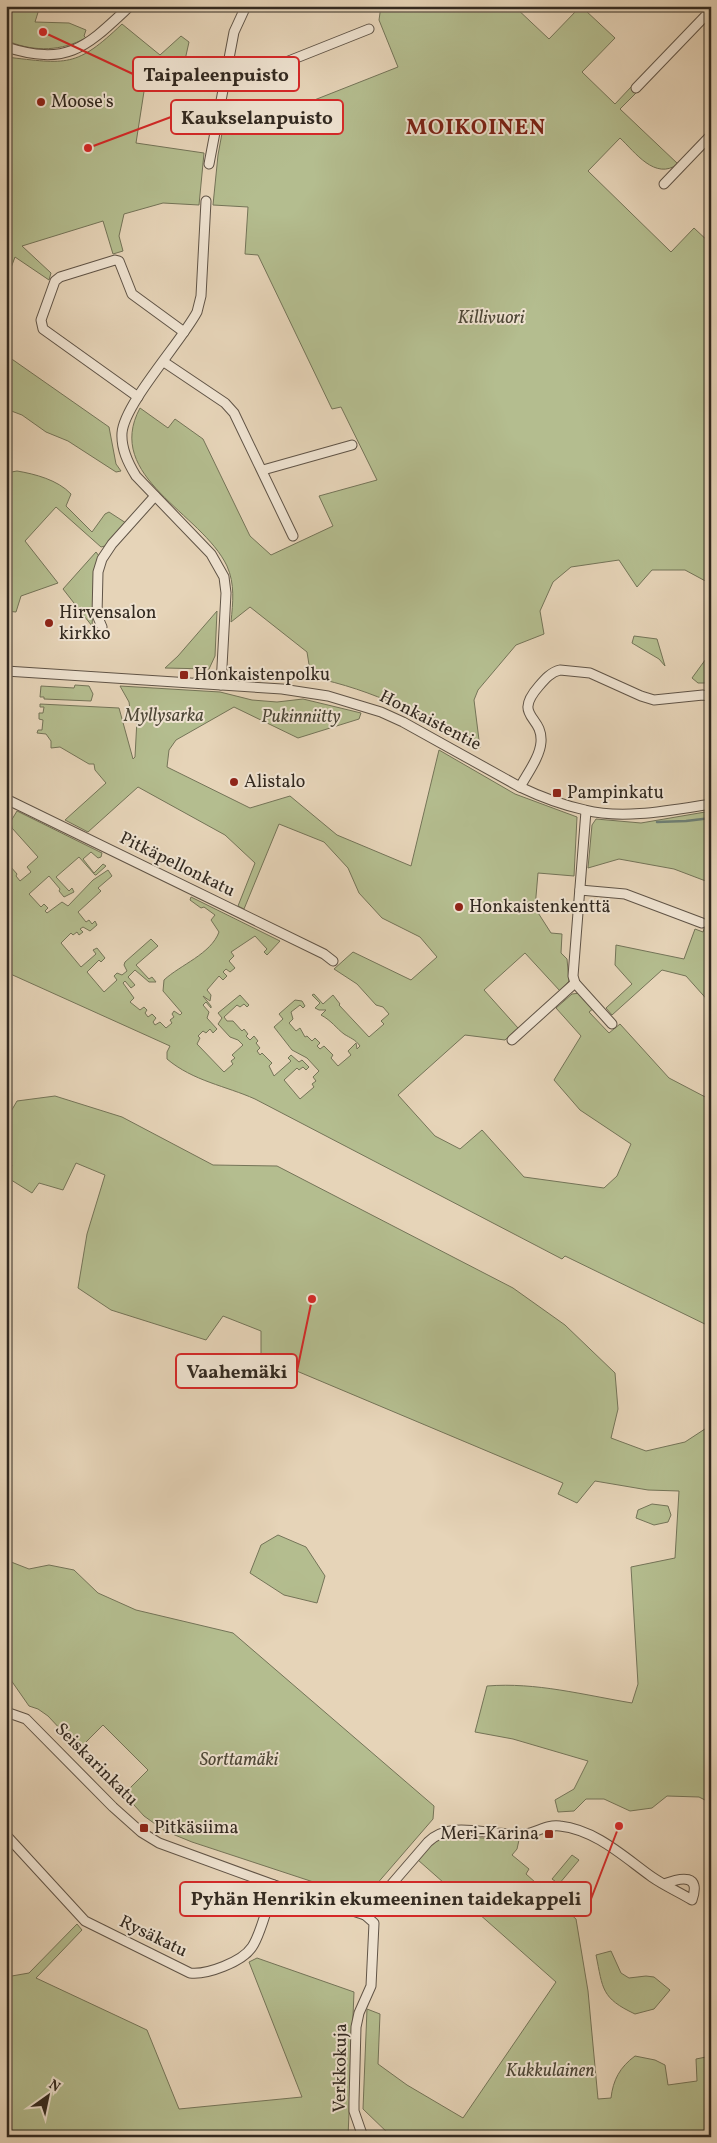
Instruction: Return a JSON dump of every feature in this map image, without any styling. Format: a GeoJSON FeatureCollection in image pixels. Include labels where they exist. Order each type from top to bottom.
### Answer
{"type":"FeatureCollection","features":[{"type":"Feature","properties":{"kind":"street"},"geometry":{"type":"LineString","coordinates":[[6,47],[46,54],[72,52],[95,38],[130,6]]}},
{"type":"Feature","properties":{"kind":"street"},"geometry":{"type":"LineString","coordinates":[[209,164],[234,32],[246,6]]}},
{"type":"Feature","properties":{"kind":"street"},"geometry":{"type":"LineString","coordinates":[[636,88],[711,10]]}},
{"type":"Feature","properties":{"kind":"street"},"geometry":{"type":"LineString","coordinates":[[227,64],[256,69],[271,68],[369,29]]}},
{"type":"Feature","properties":{"kind":"street"},"geometry":{"type":"LineString","coordinates":[[664,184],[711,136]]}},
{"type":"Feature","properties":{"kind":"street"},"geometry":{"type":"LineString","coordinates":[[206,201],[201,296],[197,312],[138,397],[125,422],[122,442],[129,465],[136,476],[211,554],[224,577],[226,593],[221,685]]}},
{"type":"Feature","properties":{"kind":"street"},"geometry":{"type":"LineString","coordinates":[[138,397],[43,329],[41,320],[55,282],[60,277],[114,260],[119,261],[132,294],[184,332]]}},
{"type":"Feature","properties":{"kind":"street"},"geometry":{"type":"LineString","coordinates":[[164,362],[230,408],[238,418],[294,536]]}},
{"type":"Feature","properties":{"kind":"street"},"geometry":{"type":"LineString","coordinates":[[263,470],[352,445]]}},
{"type":"Feature","properties":{"kind":"street"},"geometry":{"type":"LineString","coordinates":[[102,627],[96,615],[98,572],[102,559],[112,544],[155,496]]}},
{"type":"Feature","properties":{"kind":"street","name":"Honkaistentie"},"geometry":{"type":"LineString","coordinates":[[6,671],[308,692],[363,705],[403,722],[520,787],[540,796],[586,811],[649,813],[711,804]]}},
{"type":"Feature","properties":{"kind":"street"},"geometry":{"type":"LineString","coordinates":[[520,787],[538,755],[542,741],[539,730],[527,708],[528,704],[533,694],[547,677],[556,671],[590,673],[654,700],[703,695],[711,696]]}},
{"type":"Feature","properties":{"kind":"street","name":"Pitkäpellonkatu"},"geometry":{"type":"LineString","coordinates":[[6,799],[324,954],[333,961]]}},
{"type":"Feature","properties":{"kind":"street"},"geometry":{"type":"LineString","coordinates":[[586,811],[573,976],[575,984],[612,1024]]}},
{"type":"Feature","properties":{"kind":"street"},"geometry":{"type":"LineString","coordinates":[[580,890],[625,894],[702,923]]}},
{"type":"Feature","properties":{"kind":"street"},"geometry":{"type":"LineString","coordinates":[[512,1040],[575,984]]}},
{"type":"Feature","properties":{"kind":"street","name":"Seiskarinkatu"},"geometry":{"type":"LineString","coordinates":[[6,1712],[26,1719],[84,1778],[146,1835],[159,1843],[274,1885],[365,1915]]}},
{"type":"Feature","properties":{"kind":"street"},"geometry":{"type":"LineString","coordinates":[[365,1915],[436,1834],[450,1830],[525,1834],[549,1826],[565,1826],[588,1833],[621,1853],[664,1884]]}},
{"type":"Feature","properties":{"kind":"street","name":"Rysäkatu"},"geometry":{"type":"LineString","coordinates":[[6,1836],[85,1921],[190,1972],[205,1973],[221,1967],[244,1955],[252,1947],[274,1885]]}},
{"type":"Feature","properties":{"kind":"street","name":"Verkkokuja"},"geometry":{"type":"LineString","coordinates":[[362,2137],[354,2111],[356,2027],[358,2013],[371,1986],[374,1940],[374,1923],[372,1919],[365,1915]]}},
{"type":"Feature","properties":{"kind":"green space"},"geometry":{"type":"Polygon","coordinates":[[[6,6],[40,6],[35,22],[69,23],[86,30],[84,36],[86,38],[67,46],[48,49],[39,49],[6,41],[6,6]]]}},
{"type":"Feature","properties":{"kind":"green space","name":"Killivuori"},"geometry":{"type":"Polygon","coordinates":[[[381,6],[514,6],[549,39],[577,10],[585,10],[615,38],[582,72],[615,104],[631,87],[637,92],[620,109],[678,164],[670,168],[661,169],[653,167],[639,157],[620,138],[588,171],[671,252],[694,228],[711,244],[711,584],[685,570],[652,570],[637,587],[619,560],[571,567],[553,582],[540,611],[544,634],[516,645],[478,690],[474,700],[480,748],[398,705],[356,689],[311,677],[307,652],[250,607],[231,622],[232,586],[227,566],[215,547],[160,493],[145,474],[134,454],[132,432],[140,408],[168,428],[175,419],[203,439],[250,536],[271,555],[333,526],[319,496],[377,480],[341,407],[332,409],[258,255],[245,254],[248,207],[213,205],[218,155],[225,117],[256,123],[398,67],[379,20],[381,6]]]}},
{"type":"Feature","properties":{"kind":"green space"},"geometry":{"type":"Polygon","coordinates":[[[122,24],[160,55],[181,36],[189,42],[185,60],[145,85],[136,143],[204,153],[199,205],[163,203],[124,214],[119,236],[123,251],[113,254],[103,221],[22,246],[51,273],[49,280],[15,257],[6,281],[6,57],[43,61],[70,60],[93,49],[122,24]]]}},
{"type":"Feature","properties":{"kind":"green space"},"geometry":{"type":"Polygon","coordinates":[[[6,355],[109,427],[116,464],[121,471],[116,472],[68,441],[46,432],[22,415],[6,409],[6,355]]]}},
{"type":"Feature","properties":{"kind":"green space"},"geometry":{"type":"Polygon","coordinates":[[[17,471],[46,478],[66,489],[71,494],[66,506],[92,532],[105,514],[109,512],[126,523],[105,546],[101,547],[56,507],[25,541],[58,583],[21,596],[16,612],[6,611],[6,473],[17,471]]]}},
{"type":"Feature","properties":{"kind":"green space"},"geometry":{"type":"Polygon","coordinates":[[[96,552],[99,556],[95,573],[92,626],[63,589],[96,552]]]}},
{"type":"Feature","properties":{"kind":"green space"},"geometry":{"type":"Polygon","coordinates":[[[217,611],[215,656],[209,669],[165,668],[178,656],[217,611]]]}},
{"type":"Feature","properties":{"kind":"green space"},"geometry":{"type":"Polygon","coordinates":[[[634,636],[657,639],[665,666],[659,659],[632,643],[634,636]]]}},
{"type":"Feature","properties":{"kind":"green space"},"geometry":{"type":"Polygon","coordinates":[[[711,652],[711,683],[698,683],[692,678],[711,652]]]}},
{"type":"Feature","properties":{"kind":"green space"},"geometry":{"type":"Polygon","coordinates":[[[75,685],[89,686],[93,694],[91,701],[44,699],[44,697],[40,697],[41,686],[74,688],[75,685]]]}},
{"type":"Feature","properties":{"kind":"green space"},"geometry":{"type":"Polygon","coordinates":[[[120,686],[220,692],[252,700],[277,702],[303,699],[361,713],[359,719],[298,738],[234,707],[176,740],[169,750],[167,767],[250,808],[290,796],[337,835],[411,866],[439,750],[515,794],[577,817],[574,876],[538,873],[535,908],[551,933],[562,934],[561,953],[567,959],[569,981],[560,991],[525,953],[484,990],[518,1028],[505,1040],[465,1035],[398,1095],[435,1136],[460,1149],[482,1130],[524,1177],[604,1188],[617,1176],[631,1144],[580,1110],[554,1080],[581,1036],[556,1008],[572,994],[580,993],[594,1008],[589,1012],[609,1033],[620,1024],[669,1078],[711,1100],[711,1327],[565,1256],[562,1259],[255,1099],[188,1073],[167,1059],[167,1052],[170,1046],[6,972],[6,865],[10,866],[17,874],[16,876],[20,881],[31,872],[27,867],[38,857],[12,828],[11,821],[17,811],[102,853],[101,857],[98,858],[91,852],[83,859],[94,873],[103,864],[106,866],[96,875],[95,875],[79,857],[56,877],[69,891],[72,888],[74,892],[64,897],[49,876],[29,894],[41,907],[44,904],[48,908],[45,911],[47,913],[62,902],[68,906],[93,880],[108,870],[112,876],[98,888],[101,891],[78,912],[86,922],[89,920],[92,924],[95,921],[97,925],[90,931],[83,927],[80,929],[83,932],[79,935],[77,932],[73,935],[71,933],[61,943],[81,967],[96,954],[93,950],[97,948],[105,958],[101,962],[99,960],[87,972],[104,992],[117,980],[114,976],[117,973],[122,975],[127,971],[124,965],[125,962],[151,939],[158,946],[136,965],[149,979],[152,977],[156,982],[149,982],[135,970],[128,977],[135,985],[131,988],[125,981],[123,983],[134,998],[130,1002],[140,1010],[144,1007],[147,1010],[145,1013],[148,1017],[152,1014],[156,1018],[153,1022],[155,1025],[160,1022],[166,1028],[172,1023],[170,1020],[174,1017],[172,1014],[174,1011],[180,1015],[182,1013],[163,991],[164,980],[209,947],[219,932],[211,920],[215,915],[190,900],[191,897],[280,941],[267,955],[264,952],[267,949],[255,936],[231,952],[234,956],[229,961],[235,968],[230,972],[226,969],[223,972],[227,976],[223,980],[219,976],[207,990],[211,995],[210,1001],[203,996],[211,1006],[211,1008],[206,1002],[203,1005],[209,1012],[207,1018],[217,1029],[213,1033],[210,1029],[206,1033],[203,1031],[198,1036],[200,1038],[197,1044],[224,1072],[233,1064],[231,1061],[235,1058],[232,1055],[243,1045],[238,1040],[230,1037],[218,1024],[222,1018],[218,1013],[240,995],[249,1005],[247,1007],[244,1004],[240,1007],[237,1005],[224,1017],[227,1021],[233,1021],[242,1031],[244,1029],[248,1034],[246,1036],[250,1040],[254,1036],[260,1048],[257,1051],[260,1055],[262,1053],[272,1063],[269,1066],[274,1076],[291,1061],[288,1058],[291,1055],[299,1062],[302,1060],[309,1067],[306,1070],[303,1067],[299,1070],[297,1068],[284,1080],[300,1099],[314,1087],[312,1084],[316,1081],[313,1077],[319,1071],[307,1058],[292,1050],[274,1027],[283,1019],[279,1014],[295,1000],[302,1001],[305,1006],[303,1008],[300,1005],[291,1012],[293,1019],[289,1023],[296,1031],[300,1028],[305,1037],[307,1036],[312,1041],[315,1038],[320,1043],[317,1046],[320,1049],[324,1046],[333,1055],[331,1058],[338,1066],[351,1055],[348,1051],[356,1043],[357,1049],[360,1046],[321,1015],[326,1010],[315,1008],[320,1003],[312,995],[314,994],[323,1004],[333,995],[339,1005],[369,1037],[384,1024],[381,1021],[389,1014],[383,1007],[376,1005],[357,984],[334,969],[353,952],[411,980],[437,957],[420,937],[382,918],[359,893],[348,868],[324,842],[279,824],[244,909],[238,906],[255,863],[225,835],[138,787],[88,832],[65,820],[106,783],[95,770],[94,764],[89,764],[60,747],[51,748],[51,741],[46,734],[37,733],[38,730],[42,730],[43,720],[39,719],[39,713],[43,713],[44,707],[40,707],[40,704],[119,708],[133,759],[135,757],[137,719],[131,716],[129,702],[120,686]]]}},
{"type":"Feature","properties":{"kind":"green space"},"geometry":{"type":"Polygon","coordinates":[[[711,811],[711,883],[674,869],[619,859],[588,868],[592,825],[596,819],[641,823],[711,811]]]}},
{"type":"Feature","properties":{"kind":"green space"},"geometry":{"type":"Polygon","coordinates":[[[708,919],[711,920],[711,1004],[686,976],[662,970],[612,1015],[606,1008],[632,984],[615,965],[616,945],[684,959],[695,929],[703,932],[708,919]]]}},
{"type":"Feature","properties":{"kind":"green space"},"geometry":{"type":"Polygon","coordinates":[[[55,1096],[122,1117],[213,1165],[277,1166],[513,1288],[565,1325],[615,1373],[618,1409],[611,1438],[646,1451],[685,1442],[711,1425],[711,1803],[699,1797],[667,1796],[652,1808],[630,1811],[604,1799],[586,1799],[574,1811],[558,1812],[555,1800],[574,1789],[588,1761],[513,1739],[475,1732],[487,1686],[505,1685],[542,1688],[632,1703],[638,1684],[631,1567],[675,1558],[679,1491],[648,1490],[595,1481],[577,1503],[558,1494],[563,1483],[261,1356],[261,1331],[223,1316],[206,1340],[111,1310],[78,1288],[87,1234],[105,1175],[76,1163],[63,1190],[39,1183],[32,1193],[8,1178],[12,1165],[6,1160],[6,1120],[17,1101],[55,1096]]]}},
{"type":"Feature","properties":{"kind":"green space"},"geometry":{"type":"Polygon","coordinates":[[[652,1504],[668,1506],[671,1515],[668,1522],[654,1525],[636,1518],[638,1510],[652,1504]]]}},
{"type":"Feature","properties":{"kind":"green space"},"geometry":{"type":"Polygon","coordinates":[[[278,1535],[306,1547],[325,1576],[317,1603],[284,1595],[250,1573],[261,1545],[278,1535]]]}},
{"type":"Feature","properties":{"kind":"green space","name":"Sorttamäki"},"geometry":{"type":"Polygon","coordinates":[[[6,1560],[29,1569],[49,1565],[74,1570],[98,1593],[136,1610],[233,1633],[434,1806],[433,1819],[369,1893],[362,1898],[192,1842],[165,1831],[144,1816],[124,1794],[148,1770],[103,1725],[79,1749],[48,1716],[38,1709],[29,1706],[6,1673],[6,1560]]]}},
{"type":"Feature","properties":{"kind":"green space","name":"Kukkulainen"},"geometry":{"type":"Polygon","coordinates":[[[447,1836],[519,1840],[517,1849],[512,1855],[529,1869],[526,1874],[576,1919],[588,1991],[598,2099],[611,2098],[613,2085],[618,2074],[635,2056],[655,2060],[665,2065],[668,2085],[697,2081],[696,2059],[711,2056],[711,2137],[392,2137],[363,2109],[367,2009],[380,2014],[378,2064],[407,2085],[463,2118],[556,1982],[418,1860],[435,1841],[447,1836]]]}},
{"type":"Feature","properties":{"kind":"green space"},"geometry":{"type":"Polygon","coordinates":[[[572,1855],[579,1860],[559,1884],[552,1879],[572,1855]]]}},
{"type":"Feature","properties":{"kind":"green space"},"geometry":{"type":"Polygon","coordinates":[[[77,1924],[82,1930],[36,1978],[147,2030],[179,2109],[302,2097],[249,1962],[257,1958],[354,1992],[348,2137],[6,2137],[6,1977],[29,1973],[77,1924]]]}},
{"type":"Feature","properties":{"kind":"green space"},"geometry":{"type":"Polygon","coordinates":[[[611,1951],[621,1973],[629,1978],[654,1977],[670,1990],[654,2009],[635,2014],[616,2003],[605,1991],[596,1955],[611,1951]]]}},
{"type":"Feature","properties":{"kind":"waterway"},"geometry":{"type":"LineString","coordinates":[[657,822],[711,818]]}},
{"type":"Feature","properties":{"kind":"waterway"},"geometry":{"type":"LineString","coordinates":[[707,819],[710,846],[709,880]]}},
{"type":"Feature","properties":{"kind":"place","name":"Taipaleenpuisto"},"geometry":{"type":"Point","coordinates":[43,32]}},
{"type":"Feature","properties":{"kind":"place","name":"Moose's"},"geometry":{"type":"Point","coordinates":[41,102]}},
{"type":"Feature","properties":{"kind":"place","name":"Kaukselanpuisto"},"geometry":{"type":"Point","coordinates":[88,148]}},
{"type":"Feature","properties":{"kind":"place","name":"Hirvensalon kirkko"},"geometry":{"type":"Point","coordinates":[49,623]}},
{"type":"Feature","properties":{"kind":"place","name":"Honkaistenpolku"},"geometry":{"type":"Point","coordinates":[184,675]}},
{"type":"Feature","properties":{"kind":"place","name":"Alistalo"},"geometry":{"type":"Point","coordinates":[234,782]}},
{"type":"Feature","properties":{"kind":"place","name":"Pampinkatu"},"geometry":{"type":"Point","coordinates":[557,793]}},
{"type":"Feature","properties":{"kind":"place","name":"Honkaistenkenttä"},"geometry":{"type":"Point","coordinates":[459,907]}},
{"type":"Feature","properties":{"kind":"place","name":"Vaahemäki"},"geometry":{"type":"Point","coordinates":[312,1299]}},
{"type":"Feature","properties":{"kind":"place","name":"Pyhän Henrikin ekumeeninen taidekappeli"},"geometry":{"type":"Point","coordinates":[619,1826]}},
{"type":"Feature","properties":{"kind":"place","name":"Pitkäsiima"},"geometry":{"type":"Point","coordinates":[144,1828]}},
{"type":"Feature","properties":{"kind":"place","name":"Meri-Karina"},"geometry":{"type":"Point","coordinates":[549,1834]}},
{"type":"Feature","properties":{"kind":"district","name":"MOIKOINEN"},"geometry":{"type":"Point","coordinates":[476,128]}},
{"type":"Feature","properties":{"kind":"park label","name":"Myllysarka"},"geometry":{"type":"Point","coordinates":[164,716]}},
{"type":"Feature","properties":{"kind":"park label","name":"Pukinniitty"},"geometry":{"type":"Point","coordinates":[301,717]}}]}
